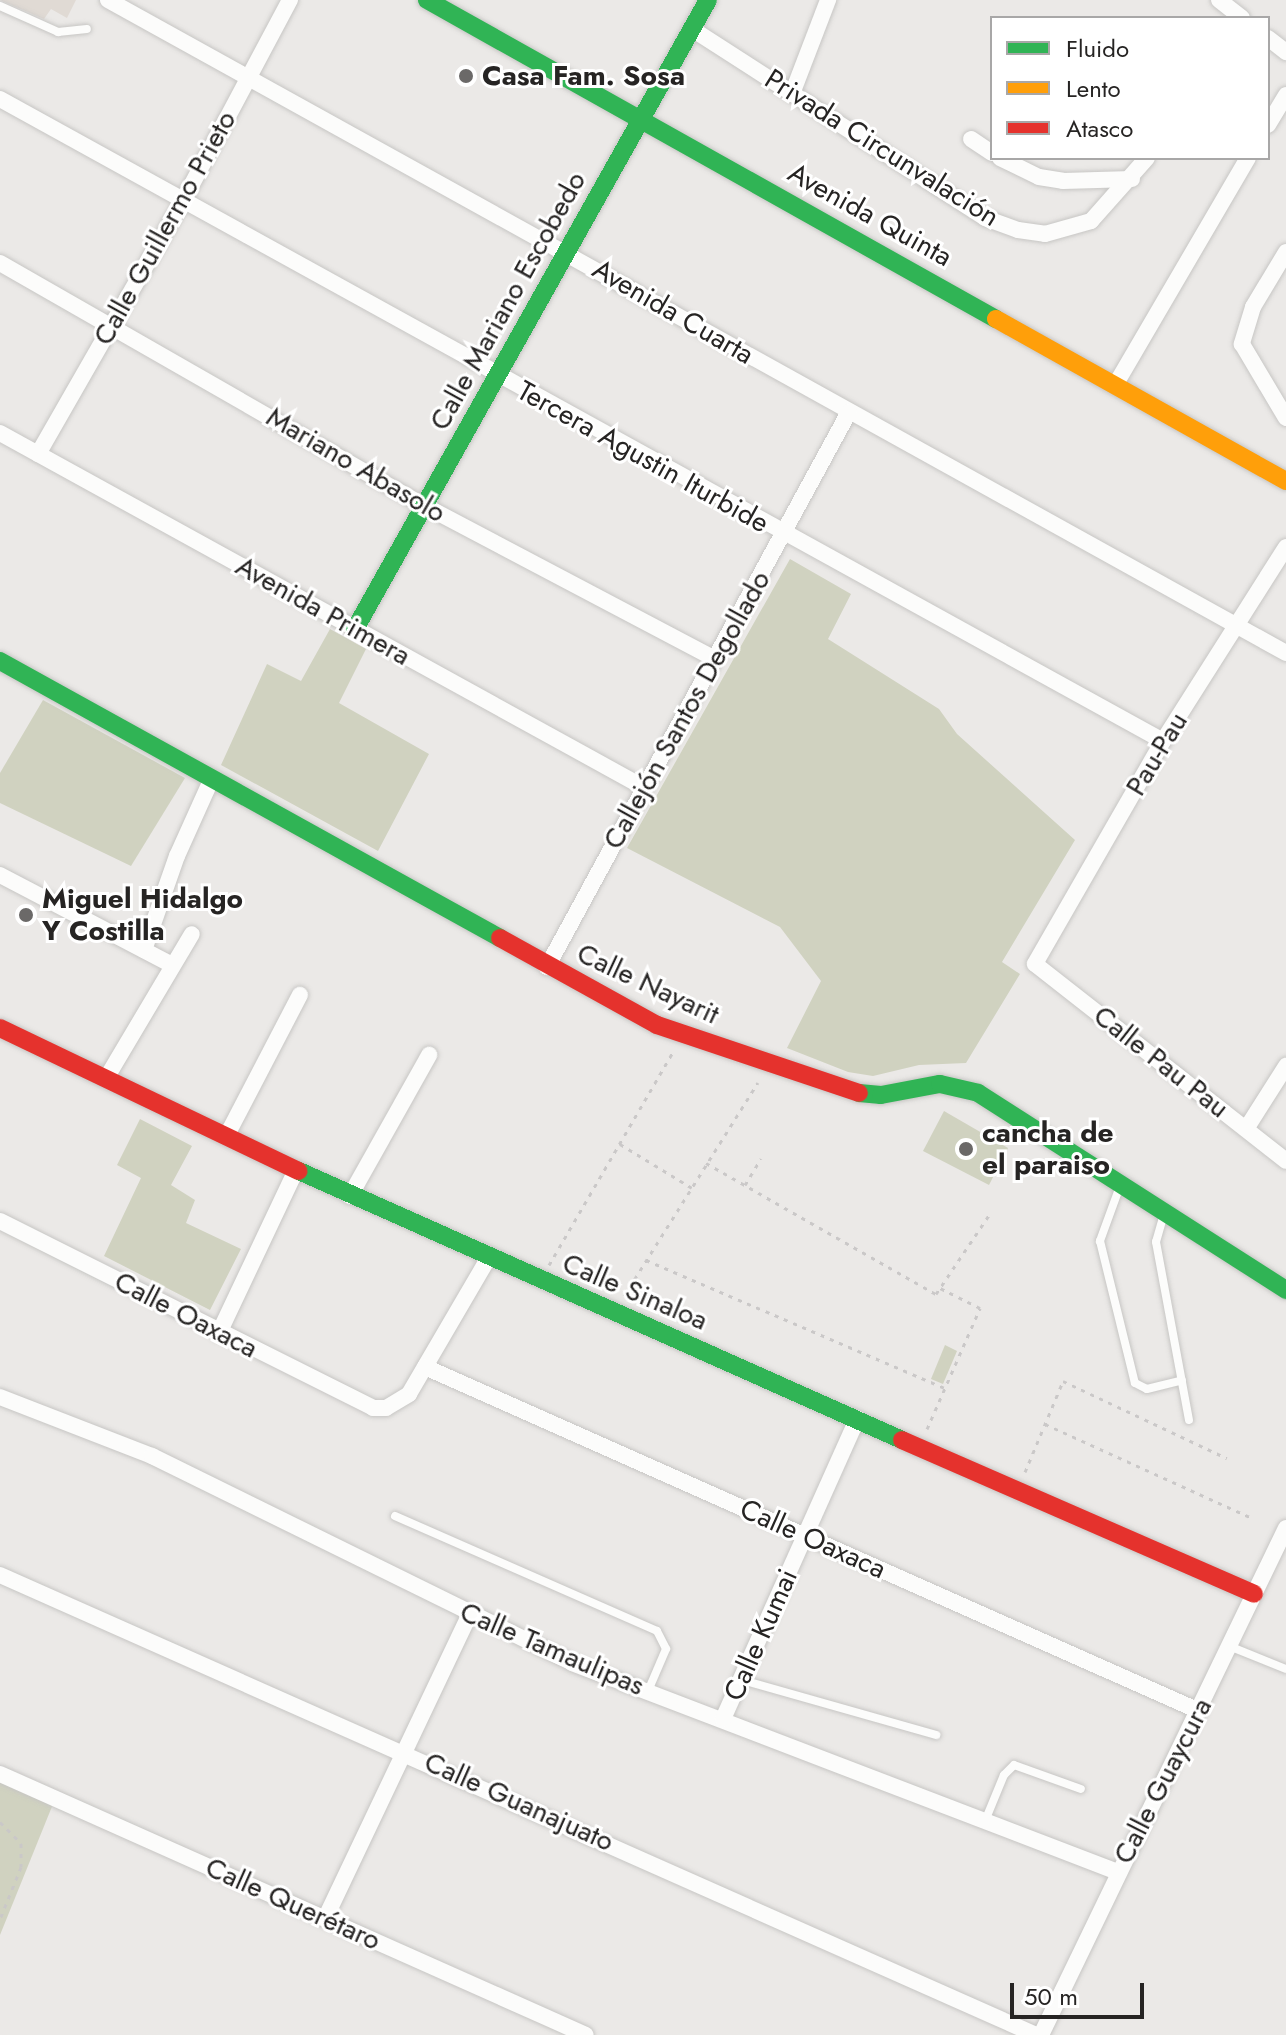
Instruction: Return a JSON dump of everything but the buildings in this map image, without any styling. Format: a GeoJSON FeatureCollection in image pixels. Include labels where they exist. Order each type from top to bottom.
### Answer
{"type":"FeatureCollection","features":[{"type":"Feature","properties":{"kind":"street","name":"Avenida Cuarta"},"geometry":{"type":"LineString","coordinates":[[108,0],[568,251],[849,412],[1286,653]]}},
{"type":"Feature","properties":{"kind":"street","name":"Calle Guillermo Prieto"},"geometry":{"type":"LineString","coordinates":[[38,454],[183,201],[290,0]]}},
{"type":"Feature","properties":{"kind":"street","name":"Avenida Quinta"},"geometry":{"type":"LineString","coordinates":[[427,0],[640,122],[1117,382],[1286,481]]}},
{"type":"Feature","properties":{"kind":"street","name":"Calle Mariano Escobedo"},"geometry":{"type":"LineString","coordinates":[[355,629],[708,0]]}},
{"type":"Feature","properties":{"kind":"street"},"geometry":{"type":"LineString","coordinates":[[792,94],[828,0]]}},
{"type":"Feature","properties":{"kind":"street"},"geometry":{"type":"LineString","coordinates":[[1219,0],[1239,16]]}},
{"type":"Feature","properties":{"kind":"street","name":"Privada Circunvalación"},"geometry":{"type":"LineString","coordinates":[[692,29],[985,218],[1018,230],[1045,234],[1070,230],[1091,221],[1132,179],[1146,160]]}},
{"type":"Feature","properties":{"kind":"street"},"geometry":{"type":"LineString","coordinates":[[1270,40],[1286,52]]}},
{"type":"Feature","properties":{"kind":"street"},"geometry":{"type":"LineString","coordinates":[[1270,122],[1286,95]]}},
{"type":"Feature","properties":{"kind":"street","name":"Tercera Agustin Iturbide"},"geometry":{"type":"LineString","coordinates":[[0,99],[783,535],[1163,741]]}},
{"type":"Feature","properties":{"kind":"street"},"geometry":{"type":"LineString","coordinates":[[971,139],[990,152]]}},
{"type":"Feature","properties":{"kind":"street"},"geometry":{"type":"LineString","coordinates":[[1005,160],[1063,181],[1132,179]]}},
{"type":"Feature","properties":{"kind":"street"},"geometry":{"type":"LineString","coordinates":[[1117,382],[1247,160]]}},
{"type":"Feature","properties":{"kind":"street"},"geometry":{"type":"LineString","coordinates":[[1286,252],[1253,307],[1242,344],[1286,418]]}},
{"type":"Feature","properties":{"kind":"street","name":"Mariano Abasolo"},"geometry":{"type":"LineString","coordinates":[[0,263],[425,506],[715,659]]}},
{"type":"Feature","properties":{"kind":"street","name":"Callejón Santos Degollado"},"geometry":{"type":"LineString","coordinates":[[547,967],[849,412]]}},
{"type":"Feature","properties":{"kind":"street","name":"Avenida Primera"},"geometry":{"type":"LineString","coordinates":[[0,433],[645,788]]}},
{"type":"Feature","properties":{"kind":"street","name":"Pau-Pau"},"geometry":{"type":"LineString","coordinates":[[1035,964],[1163,741],[1286,547]]}},
{"type":"Feature","properties":{"kind":"street","name":"Calle Nayarit"},"geometry":{"type":"LineString","coordinates":[[0,661],[547,967],[657,1025],[769,1065],[881,1095],[956,1084],[1286,1290]]}},
{"type":"Feature","properties":{"kind":"street"},"geometry":{"type":"LineString","coordinates":[[144,950],[177,856],[212,778]]}},
{"type":"Feature","properties":{"kind":"street"},"geometry":{"type":"LineString","coordinates":[[0,875],[172,965]]}},
{"type":"Feature","properties":{"kind":"street"},"geometry":{"type":"LineString","coordinates":[[107,1077],[192,934]]}},
{"type":"Feature","properties":{"kind":"street","name":"Calle Pau Pau"},"geometry":{"type":"LineString","coordinates":[[1035,964],[1286,1161]]}},
{"type":"Feature","properties":{"kind":"street"},"geometry":{"type":"LineString","coordinates":[[227,1135],[300,995]]}},
{"type":"Feature","properties":{"kind":"street","name":"Calle Sinaloa"},"geometry":{"type":"LineString","coordinates":[[0,1028],[488,1259],[1254,1594]]}},
{"type":"Feature","properties":{"kind":"street"},"geometry":{"type":"LineString","coordinates":[[350,1196],[429,1055]]}},
{"type":"Feature","properties":{"kind":"street"},"geometry":{"type":"LineString","coordinates":[[1246,1129],[1286,1066]]}},
{"type":"Feature","properties":{"kind":"street"},"geometry":{"type":"LineString","coordinates":[[219,1333],[296,1170]]}},
{"type":"Feature","properties":{"kind":"street","name":"Calle Oaxaca"},"geometry":{"type":"LineString","coordinates":[[0,1221],[373,1408],[399,1403],[425,1367],[1199,1711]]}},
{"type":"Feature","properties":{"kind":"street"},"geometry":{"type":"LineString","coordinates":[[425,1367],[488,1259]]}},
{"type":"Feature","properties":{"kind":"street","name":"Calle Tamaulipas"},"geometry":{"type":"LineString","coordinates":[[0,1397],[152,1456],[389,1571],[469,1616],[648,1691],[1118,1872]]}},
{"type":"Feature","properties":{"kind":"street","name":"Calle Kumai"},"geometry":{"type":"LineString","coordinates":[[723,1719],[857,1419]]}},
{"type":"Feature","properties":{"kind":"street","name":"Calle Guaycura"},"geometry":{"type":"LineString","coordinates":[[1038,2035],[1286,1528]]}},
{"type":"Feature","properties":{"kind":"street","name":"Calle Guanajuato"},"geometry":{"type":"LineString","coordinates":[[0,1575],[405,1751],[1038,2035]]}},
{"type":"Feature","properties":{"kind":"street"},"geometry":{"type":"LineString","coordinates":[[325,1919],[469,1616]]}},
{"type":"Feature","properties":{"kind":"street","name":"Calle Querétaro"},"geometry":{"type":"LineString","coordinates":[[0,1774],[586,2035]]}},
{"type":"Feature","properties":{"kind":"lane"},"geometry":{"type":"LineString","coordinates":[[0,6],[58,32],[87,29]]}},
{"type":"Feature","properties":{"kind":"lane"},"geometry":{"type":"LineString","coordinates":[[1121,1185],[1100,1241],[1135,1383],[1147,1389],[1182,1380]]}},
{"type":"Feature","properties":{"kind":"lane"},"geometry":{"type":"LineString","coordinates":[[1165,1213],[1156,1242],[1189,1420]]}},
{"type":"Feature","properties":{"kind":"lane"},"geometry":{"type":"LineString","coordinates":[[395,1516],[657,1631],[666,1649],[648,1691]]}},
{"type":"Feature","properties":{"kind":"lane"},"geometry":{"type":"LineString","coordinates":[[1229,1646],[1286,1669]]}},
{"type":"Feature","properties":{"kind":"lane"},"geometry":{"type":"LineString","coordinates":[[742,1680],[936,1735]]}},
{"type":"Feature","properties":{"kind":"lane"},"geometry":{"type":"LineString","coordinates":[[985,1821],[1004,1775],[1014,1765],[1081,1789]]}},
{"type":"Feature","properties":{"kind":"path"},"geometry":{"type":"LineString","coordinates":[[549,1265],[674,1050]]}},
{"type":"Feature","properties":{"kind":"path"},"geometry":{"type":"LineString","coordinates":[[613,1313],[769,1065]]}},
{"type":"Feature","properties":{"kind":"path"},"geometry":{"type":"LineString","coordinates":[[620,1144],[692,1188]]}},
{"type":"Feature","properties":{"kind":"path"},"geometry":{"type":"LineString","coordinates":[[745,1185],[761,1158]]}},
{"type":"Feature","properties":{"kind":"path"},"geometry":{"type":"LineString","coordinates":[[706,1163],[936,1294],[989,1215]]}},
{"type":"Feature","properties":{"kind":"path"},"geometry":{"type":"LineString","coordinates":[[646,1260],[944,1388]]}},
{"type":"Feature","properties":{"kind":"path"},"geometry":{"type":"LineString","coordinates":[[926,1431],[980,1308],[940,1288]]}},
{"type":"Feature","properties":{"kind":"path"},"geometry":{"type":"LineString","coordinates":[[1017,1489],[1063,1381],[1227,1458]]}},
{"type":"Feature","properties":{"kind":"path"},"geometry":{"type":"LineString","coordinates":[[1045,1424],[1252,1518]]}},
{"type":"Feature","properties":{"kind":"path"},"geometry":{"type":"LineString","coordinates":[[0,1822],[21,1843],[21,1867],[0,1919]]}},
{"type":"Feature","properties":{"kind":"shaded area"},"geometry":{"type":"Polygon","coordinates":[[[0,0],[76,0],[67,18],[51,9],[44,19],[0,0]]]}},
{"type":"Feature","properties":{"kind":"green space"},"geometry":{"type":"Polygon","coordinates":[[[790,559],[851,594],[828,639],[939,709],[957,734],[1075,840],[1002,962],[1020,974],[966,1063],[919,1065],[873,1076],[848,1072],[787,1048],[821,981],[780,927],[627,848],[790,559]]]}},
{"type":"Feature","properties":{"kind":"green space"},"geometry":{"type":"Polygon","coordinates":[[[330,629],[366,649],[339,703],[429,754],[378,851],[221,765],[267,664],[301,681],[330,629]]]}},
{"type":"Feature","properties":{"kind":"green space"},"geometry":{"type":"Polygon","coordinates":[[[43,700],[185,778],[131,866],[0,803],[0,773],[43,700]]]}},
{"type":"Feature","properties":{"kind":"green space","name":"cancha de el paraiso"},"geometry":{"type":"Polygon","coordinates":[[[944,1111],[1008,1148],[989,1185],[923,1151],[944,1111]]]}},
{"type":"Feature","properties":{"kind":"green space"},"geometry":{"type":"Polygon","coordinates":[[[140,1119],[192,1146],[171,1185],[195,1200],[186,1223],[241,1249],[210,1310],[104,1256],[141,1178],[117,1165],[140,1119]]]}},
{"type":"Feature","properties":{"kind":"green space"},"geometry":{"type":"Polygon","coordinates":[[[945,1345],[957,1351],[943,1384],[931,1379],[945,1345]]]}},
{"type":"Feature","properties":{"kind":"green space"},"geometry":{"type":"Polygon","coordinates":[[[0,1781],[53,1804],[0,1935],[0,1781]]]}},
{"type":"Feature","properties":{"kind":"traffic: fast"},"geometry":{"type":"LineString","coordinates":[[427,0],[996,319]]}},
{"type":"Feature","properties":{"kind":"traffic: fast"},"geometry":{"type":"LineString","coordinates":[[355,629],[708,0]]}},
{"type":"Feature","properties":{"kind":"traffic: fast"},"geometry":{"type":"LineString","coordinates":[[0,661],[500,938]]}},
{"type":"Feature","properties":{"kind":"traffic: fast"},"geometry":{"type":"LineString","coordinates":[[859,1093],[881,1095],[940,1084],[978,1093],[1286,1290]]}},
{"type":"Feature","properties":{"kind":"traffic: fast"},"geometry":{"type":"LineString","coordinates":[[299,1171],[902,1440]]}},
{"type":"Feature","properties":{"kind":"traffic: slow"},"geometry":{"type":"LineString","coordinates":[[996,319],[1286,481]]}},
{"type":"Feature","properties":{"kind":"traffic: jam"},"geometry":{"type":"LineString","coordinates":[[500,938],[657,1025],[859,1093]]}},
{"type":"Feature","properties":{"kind":"traffic: jam"},"geometry":{"type":"LineString","coordinates":[[0,1028],[299,1171]]}},
{"type":"Feature","properties":{"kind":"traffic: jam"},"geometry":{"type":"LineString","coordinates":[[902,1440],[1254,1594]]}},
{"type":"Feature","properties":{"kind":"place","name":"Casa Fam. Sosa"},"geometry":{"type":"Point","coordinates":[466,76]}},
{"type":"Feature","properties":{"kind":"place","name":"Miguel Hidalgo Y Costilla"},"geometry":{"type":"Point","coordinates":[26,915]}},
{"type":"Feature","properties":{"kind":"place","name":"cancha de el paraiso"},"geometry":{"type":"Point","coordinates":[966,1149]}}]}
